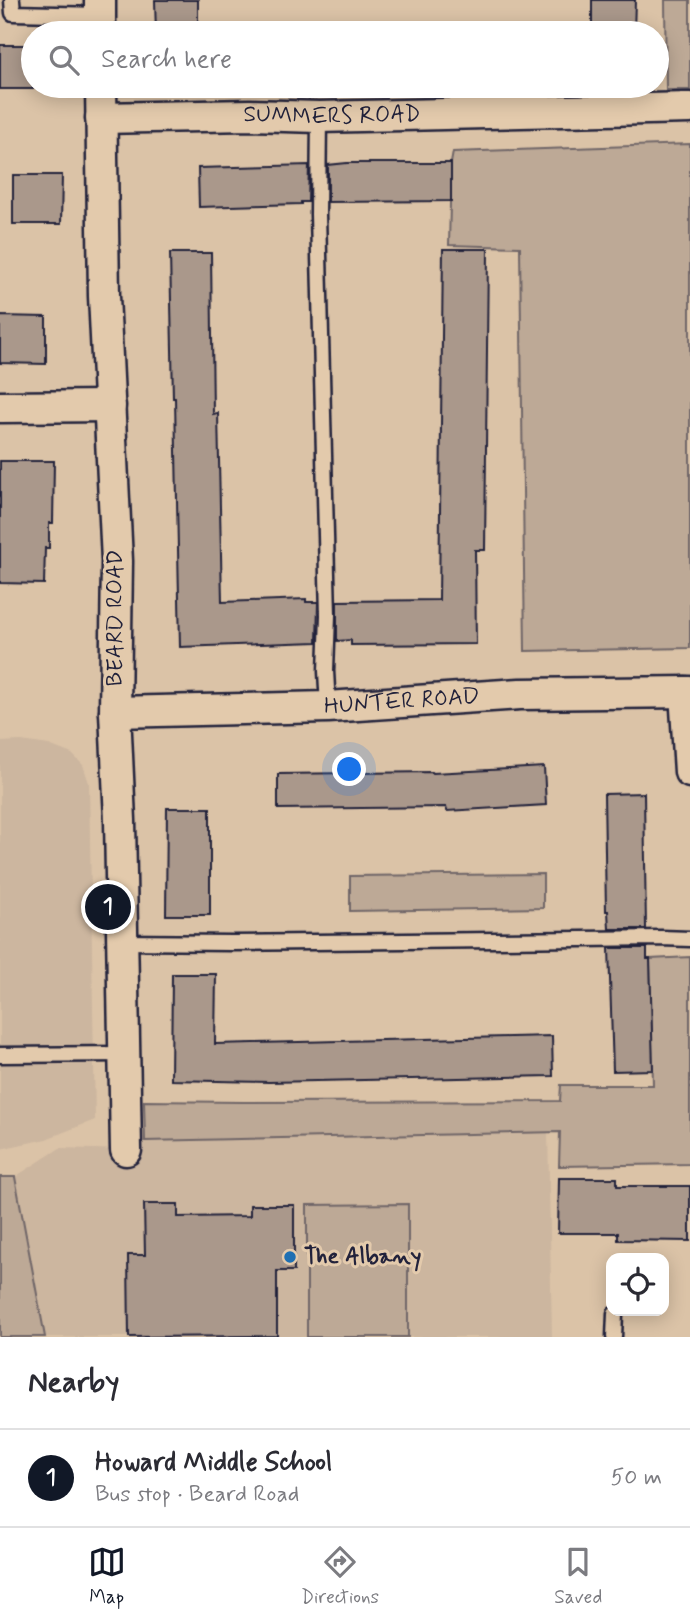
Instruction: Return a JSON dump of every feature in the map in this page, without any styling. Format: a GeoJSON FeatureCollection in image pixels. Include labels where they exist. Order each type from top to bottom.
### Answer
{"type":"FeatureCollection","features":[{"type":"Feature","properties":{"kind":"street","name":"BEARD ROAD"},"geometry":{"type":"LineString","coordinates":[[101,98],[104,296],[117,561],[115,712],[120,820],[126,1150]]}},
{"type":"Feature","properties":{"kind":"street","name":"SUMMERS ROAD"},"geometry":{"type":"LineString","coordinates":[[101,118],[250,115],[319,117],[690,108]]}},
{"type":"Feature","properties":{"kind":"street"},"geometry":{"type":"LineString","coordinates":[[0,407],[110,406]]}},
{"type":"Feature","properties":{"kind":"street","name":"HUNTER ROAD"},"geometry":{"type":"LineString","coordinates":[[115,712],[328,707],[520,694],[688,692]]}},
{"type":"Feature","properties":{"kind":"street"},"geometry":{"type":"LineString","coordinates":[[688,692],[690,772]]}},
{"type":"Feature","properties":{"kind":"lane"},"geometry":{"type":"LineString","coordinates":[[12,0],[13,13],[100,16]]}},
{"type":"Feature","properties":{"kind":"lane"},"geometry":{"type":"LineString","coordinates":[[319,117],[318,214],[328,707]]}},
{"type":"Feature","properties":{"kind":"lane"},"geometry":{"type":"LineString","coordinates":[[122,942],[690,939]]}},
{"type":"Feature","properties":{"kind":"lane"},"geometry":{"type":"LineString","coordinates":[[0,1055],[125,1054]]}},
{"type":"Feature","properties":{"kind":"lane"},"geometry":{"type":"LineString","coordinates":[[614,1337],[615,1316]]}},
{"type":"Feature","properties":{"kind":"shaded area"},"geometry":{"type":"Polygon","coordinates":[[[665,0],[690,0],[690,90],[669,90],[669,21],[665,21],[665,0]]]}},
{"type":"Feature","properties":{"kind":"shaded area"},"geometry":{"type":"Polygon","coordinates":[[[690,144],[690,648],[525,651],[520,247],[449,245],[453,152],[690,144]]]}},
{"type":"Feature","properties":{"kind":"shaded area"},"geometry":{"type":"Polygon","coordinates":[[[21,741],[49,745],[72,754],[83,765],[89,783],[95,1120],[46,1139],[0,1149],[0,742],[21,741]]]}},
{"type":"Feature","properties":{"kind":"shaded area"},"geometry":{"type":"Polygon","coordinates":[[[543,874],[543,908],[350,911],[350,876],[543,874]]]}},
{"type":"Feature","properties":{"kind":"shaded area"},"geometry":{"type":"Polygon","coordinates":[[[690,957],[690,1164],[559,1166],[560,1132],[145,1141],[144,1101],[560,1101],[561,1085],[653,1085],[650,959],[690,957]]]}},
{"type":"Feature","properties":{"kind":"shaded area","name":"The Albany"},"geometry":{"type":"Polygon","coordinates":[[[139,1131],[548,1131],[552,1337],[45,1337],[15,1177],[60,1148],[126,1150],[139,1131]]]}},
{"type":"Feature","properties":{"kind":"shaded area"},"geometry":{"type":"Polygon","coordinates":[[[0,1177],[15,1177],[45,1337],[0,1337],[0,1177]]]}},
{"type":"Feature","properties":{"kind":"shaded area"},"geometry":{"type":"Polygon","coordinates":[[[408,1204],[408,1337],[307,1337],[307,1205],[408,1204]]]}},
{"type":"Feature","properties":{"kind":"building"},"geometry":{"type":"Polygon","coordinates":[[[155,0],[198,0],[198,21],[156,21],[155,0]]]}},
{"type":"Feature","properties":{"kind":"building"},"geometry":{"type":"Polygon","coordinates":[[[592,0],[635,0],[634,21],[592,21],[592,0]]]}},
{"type":"Feature","properties":{"kind":"building"},"geometry":{"type":"Polygon","coordinates":[[[0,45],[21,45],[21,89],[0,89],[0,45]]]}},
{"type":"Feature","properties":{"kind":"building"},"geometry":{"type":"Polygon","coordinates":[[[451,163],[451,201],[328,202],[328,165],[451,163]]]}},
{"type":"Feature","properties":{"kind":"building"},"geometry":{"type":"Polygon","coordinates":[[[309,165],[308,202],[199,207],[198,168],[309,165]]]}},
{"type":"Feature","properties":{"kind":"building"},"geometry":{"type":"Polygon","coordinates":[[[13,175],[62,175],[61,224],[13,224],[13,175]]]}},
{"type":"Feature","properties":{"kind":"building"},"geometry":{"type":"Polygon","coordinates":[[[443,249],[488,249],[485,550],[475,550],[476,644],[351,645],[351,640],[337,641],[337,601],[439,600],[443,249]]]}},
{"type":"Feature","properties":{"kind":"building"},"geometry":{"type":"Polygon","coordinates":[[[170,253],[211,253],[213,414],[218,413],[222,602],[306,599],[306,602],[318,602],[317,642],[180,647],[170,253]]]}},
{"type":"Feature","properties":{"kind":"building"},"geometry":{"type":"Polygon","coordinates":[[[0,316],[46,317],[46,364],[0,363],[0,316]]]}},
{"type":"Feature","properties":{"kind":"building"},"geometry":{"type":"Polygon","coordinates":[[[0,461],[54,461],[53,523],[49,523],[49,548],[45,548],[44,584],[0,583],[0,461]]]}},
{"type":"Feature","properties":{"kind":"building"},"geometry":{"type":"Polygon","coordinates":[[[544,767],[546,805],[447,811],[446,807],[278,809],[278,774],[433,773],[544,767]]]}},
{"type":"Feature","properties":{"kind":"building"},"geometry":{"type":"Polygon","coordinates":[[[644,793],[646,929],[609,929],[606,911],[604,794],[644,793]]]}},
{"type":"Feature","properties":{"kind":"building"},"geometry":{"type":"Polygon","coordinates":[[[167,808],[210,808],[210,915],[166,915],[167,808]]]}},
{"type":"Feature","properties":{"kind":"building"},"geometry":{"type":"Polygon","coordinates":[[[609,948],[647,948],[647,959],[650,959],[653,1070],[613,1071],[609,948]]]}},
{"type":"Feature","properties":{"kind":"building"},"geometry":{"type":"Polygon","coordinates":[[[172,974],[216,974],[215,1044],[552,1036],[553,1076],[269,1082],[171,1080],[172,974]]]}},
{"type":"Feature","properties":{"kind":"building"},"geometry":{"type":"Polygon","coordinates":[[[559,1178],[617,1178],[617,1186],[690,1186],[690,1241],[618,1240],[618,1233],[558,1233],[559,1178]]]}},
{"type":"Feature","properties":{"kind":"building"},"geometry":{"type":"Polygon","coordinates":[[[144,1204],[178,1204],[178,1217],[250,1216],[250,1205],[294,1205],[294,1271],[277,1271],[277,1336],[129,1337],[128,1255],[145,1255],[144,1204]]]}},
{"type":"Feature","properties":{"kind":"place","name":"Howard Middle School"},"geometry":{"type":"Point","coordinates":[108,907]}},
{"type":"Feature","properties":{"kind":"place","name":"The Albany"},"geometry":{"type":"Point","coordinates":[290,1257]}}]}
